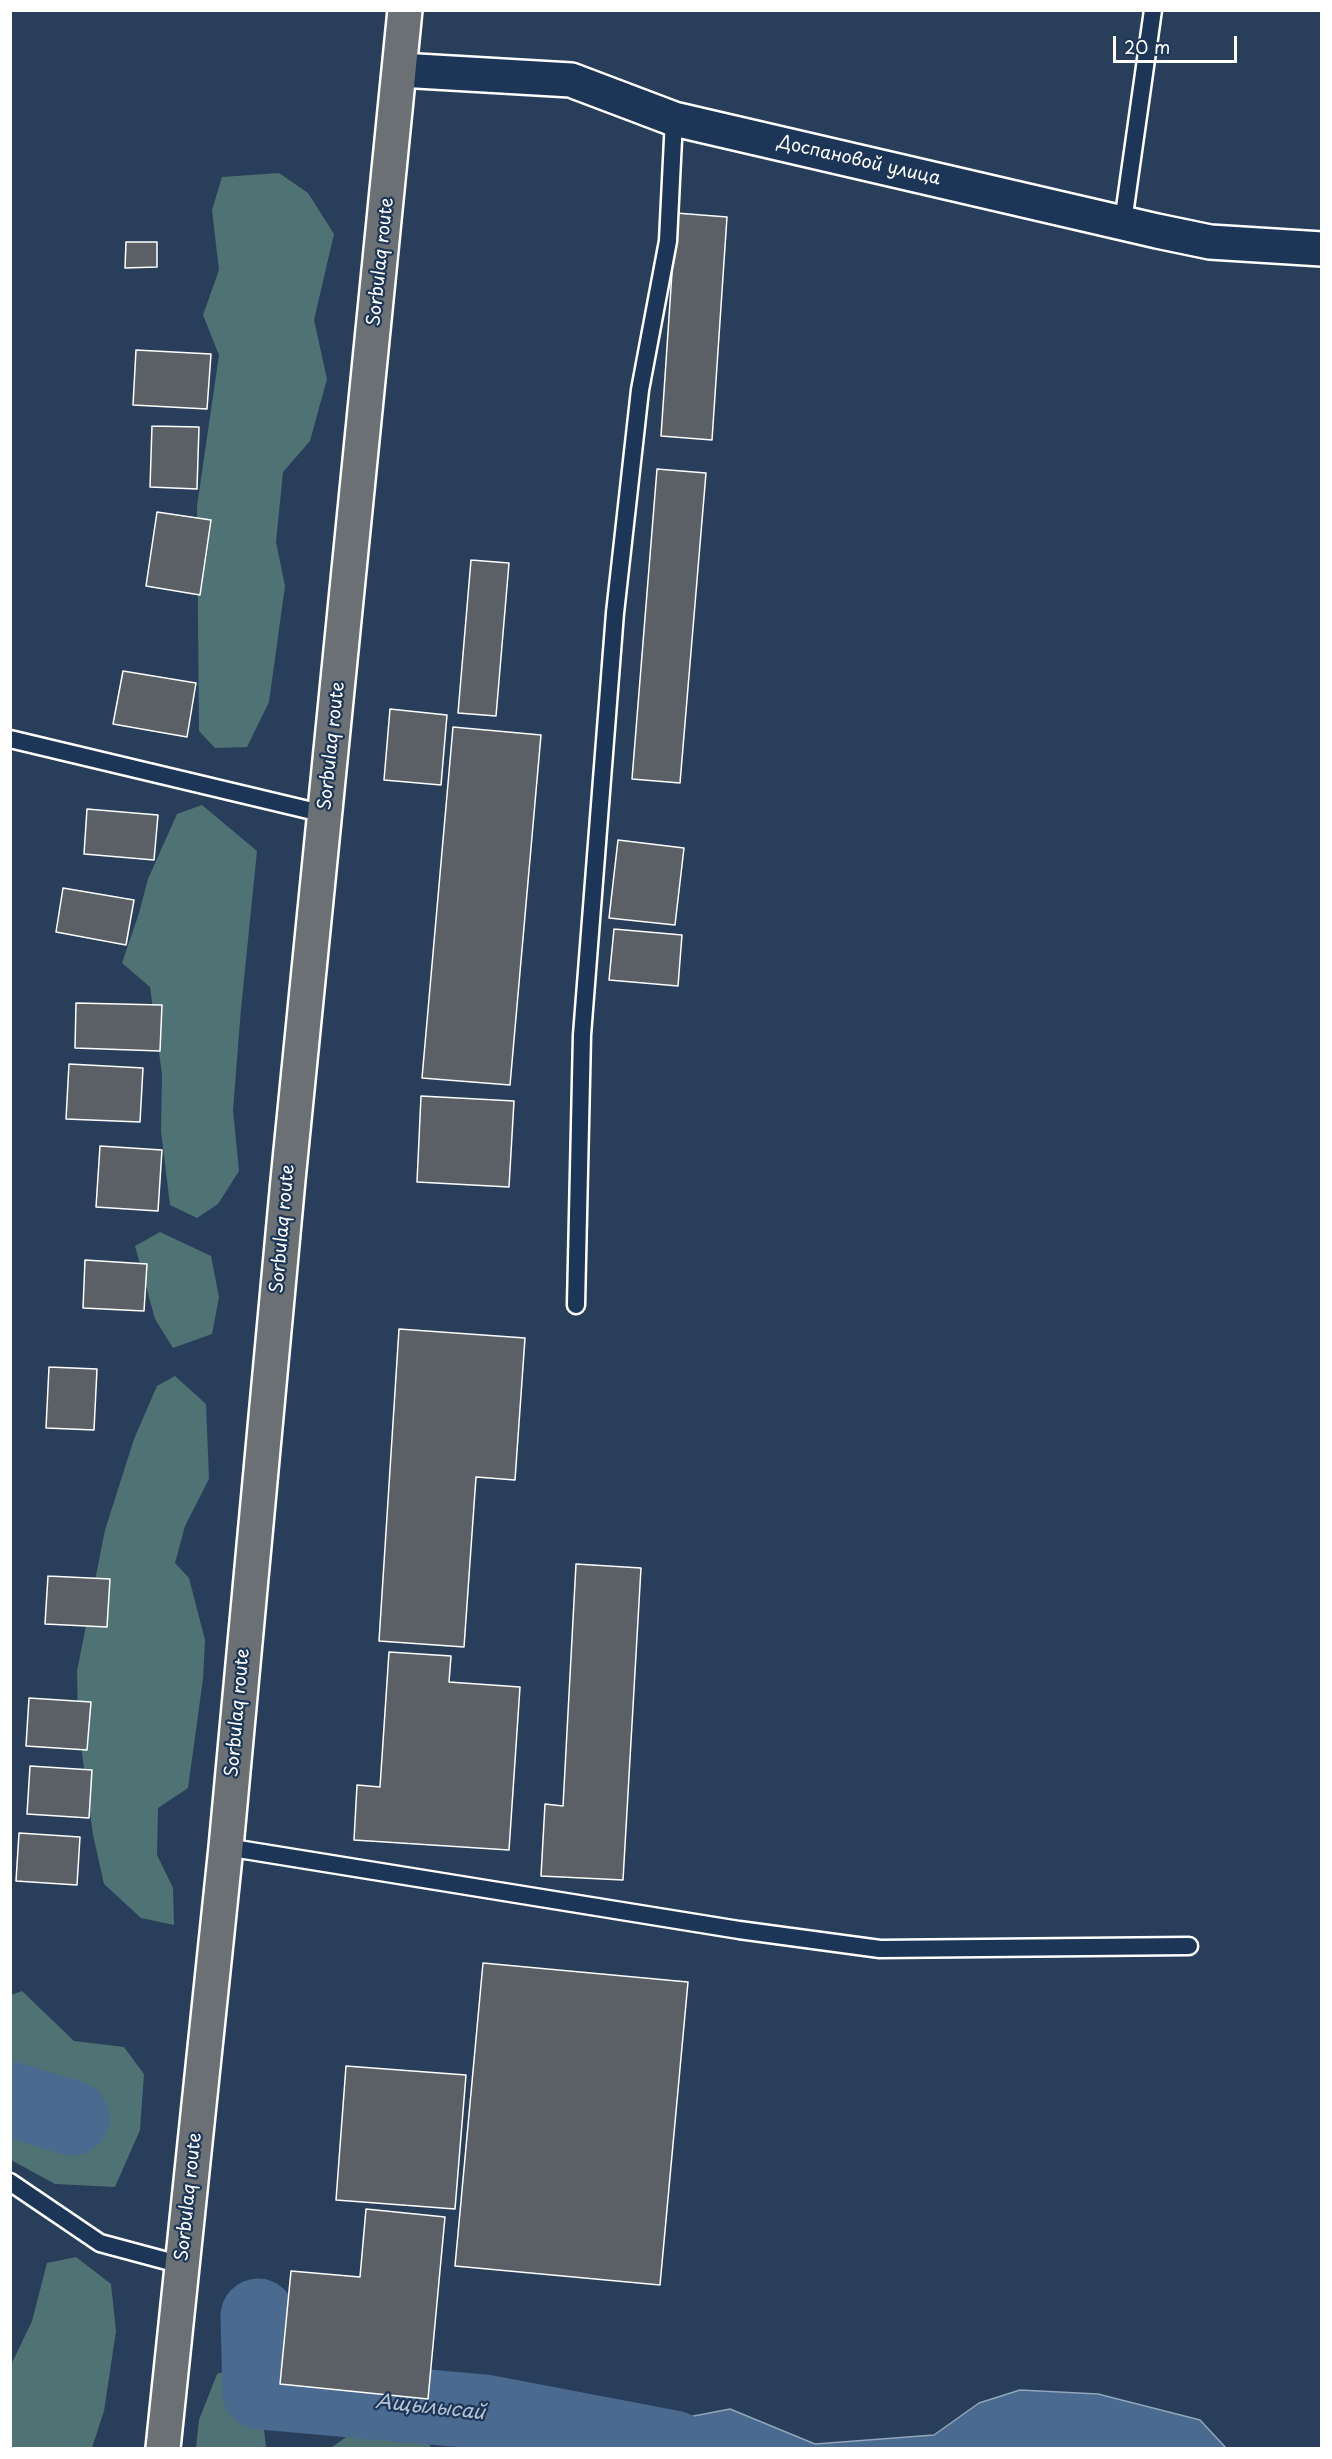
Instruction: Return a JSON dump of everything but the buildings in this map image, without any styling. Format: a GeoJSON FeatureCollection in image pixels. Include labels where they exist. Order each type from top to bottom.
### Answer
{"type":"FeatureCollection","features":[{"type":"Feature","properties":{"kind":"main road","name":"Sorbulaq route"},"geometry":{"type":"LineString","coordinates":[[164,2448],[226,1847],[287,1192],[405,10]]}},
{"type":"Feature","properties":{"kind":"street","name":"Доспановой улица"},"geometry":{"type":"LineString","coordinates":[[400,70],[571,80],[674,118],[1210,242],[1322,249]]}},
{"type":"Feature","properties":{"kind":"lane"},"geometry":{"type":"LineString","coordinates":[[1123,222],[1153,10]]}},
{"type":"Feature","properties":{"kind":"lane"},"geometry":{"type":"LineString","coordinates":[[576,1305],[582,1035],[615,613],[640,390],[668,241],[674,118]]}},
{"type":"Feature","properties":{"kind":"lane"},"geometry":{"type":"LineString","coordinates":[[10,739],[325,814]]}},
{"type":"Feature","properties":{"kind":"lane"},"geometry":{"type":"LineString","coordinates":[[226,1847],[739,1930],[880,1949],[1189,1946]]}},
{"type":"Feature","properties":{"kind":"lane"},"geometry":{"type":"LineString","coordinates":[[10,2182],[100,2243],[182,2265]]}},
{"type":"Feature","properties":{"kind":"green space"},"geometry":{"type":"Polygon","coordinates":[[[279,173],[308,193],[334,234],[314,320],[327,379],[310,441],[283,472],[276,542],[285,586],[269,702],[247,747],[215,748],[199,731],[197,506],[219,355],[203,315],[219,270],[212,210],[222,177],[279,173]]]}},
{"type":"Feature","properties":{"kind":"green space"},"geometry":{"type":"Polygon","coordinates":[[[202,805],[257,851],[233,1110],[239,1171],[218,1204],[197,1218],[170,1205],[161,1131],[162,1074],[150,987],[122,963],[148,879],[177,814],[202,805]]]}},
{"type":"Feature","properties":{"kind":"green space"},"geometry":{"type":"Polygon","coordinates":[[[160,1232],[211,1256],[219,1297],[212,1334],[173,1348],[155,1319],[135,1246],[160,1232]]]}},
{"type":"Feature","properties":{"kind":"green space"},"geometry":{"type":"Polygon","coordinates":[[[175,1376],[206,1404],[209,1479],[185,1526],[175,1563],[189,1578],[205,1640],[203,1679],[188,1788],[158,1808],[157,1855],[173,1888],[174,1925],[141,1918],[104,1884],[93,1835],[78,1724],[77,1671],[105,1530],[134,1439],[157,1386],[175,1376]]]}},
{"type":"Feature","properties":{"kind":"green space"},"geometry":{"type":"Polygon","coordinates":[[[22,1991],[74,2041],[124,2047],[144,2074],[140,2130],[115,2187],[55,2184],[11,2160],[11,1995],[22,1991]]]}},
{"type":"Feature","properties":{"kind":"green space"},"geometry":{"type":"Polygon","coordinates":[[[76,2257],[111,2284],[116,2331],[104,2411],[92,2448],[11,2448],[11,2365],[32,2321],[47,2263],[76,2257]]]}},
{"type":"Feature","properties":{"kind":"green space"},"geometry":{"type":"Polygon","coordinates":[[[244,2364],[260,2392],[266,2448],[196,2448],[199,2420],[217,2374],[244,2364]]]}},
{"type":"Feature","properties":{"kind":"green space"},"geometry":{"type":"Polygon","coordinates":[[[382,2412],[425,2419],[431,2448],[332,2447],[382,2412]]]}},
{"type":"Feature","properties":{"kind":"water"},"geometry":{"type":"Polygon","coordinates":[[[1020,2390],[1098,2394],[1200,2420],[1226,2448],[608,2448],[608,2441],[619,2415],[668,2421],[730,2409],[815,2444],[934,2435],[979,2403],[1020,2390]]]}},
{"type":"Feature","properties":{"kind":"waterway","name":"Ащылысай"},"geometry":{"type":"LineString","coordinates":[[10,2099],[72,2118]]}},
{"type":"Feature","properties":{"kind":"waterway","name":"Ащылысай"},"geometry":{"type":"LineString","coordinates":[[258,2316],[260,2392],[485,2412],[674,2448]]}}]}
